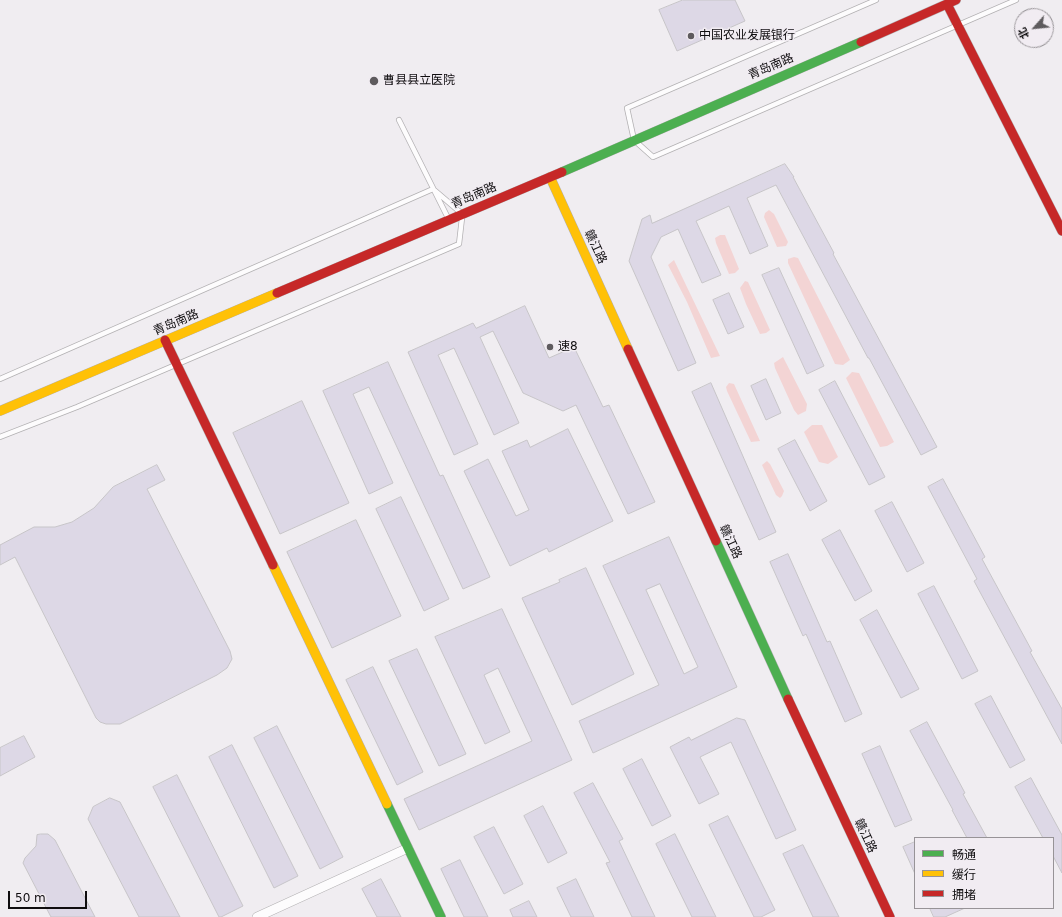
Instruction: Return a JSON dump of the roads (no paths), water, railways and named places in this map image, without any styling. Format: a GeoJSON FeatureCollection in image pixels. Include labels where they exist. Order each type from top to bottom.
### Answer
{"type":"FeatureCollection","features":[{"type":"Feature","properties":{"kind":"main road","name":"青岛南路"},"geometry":{"type":"LineString","coordinates":[[0,411],[449,220],[952,2]]}},
{"type":"Feature","properties":{"kind":"main road"},"geometry":{"type":"LineString","coordinates":[[952,2],[1062,231]]}},
{"type":"Feature","properties":{"kind":"main road","name":"赣江路"},"geometry":{"type":"LineString","coordinates":[[550,176],[764,647],[890,917]]}},
{"type":"Feature","properties":{"kind":"main road"},"geometry":{"type":"LineString","coordinates":[[165,340],[441,917]]}},
{"type":"Feature","properties":{"kind":"street"},"geometry":{"type":"LineString","coordinates":[[257,917],[408,848]]}},
{"type":"Feature","properties":{"kind":"lane"},"geometry":{"type":"LineString","coordinates":[[876,0],[627,108],[634,140],[653,157],[1016,0]]}},
{"type":"Feature","properties":{"kind":"lane"},"geometry":{"type":"LineString","coordinates":[[399,120],[449,220]]}},
{"type":"Feature","properties":{"kind":"lane"},"geometry":{"type":"LineString","coordinates":[[0,438],[459,244],[462,214],[433,189]]}},
{"type":"Feature","properties":{"kind":"lane"},"geometry":{"type":"LineString","coordinates":[[0,379],[433,189]]}},
{"type":"Feature","properties":{"kind":"place","name":"中国农业发展银行"},"geometry":{"type":"Point","coordinates":[691,36]}},
{"type":"Feature","properties":{"kind":"place","name":"曹县县立医院"},"geometry":{"type":"Point","coordinates":[374,81]}},
{"type":"Feature","properties":{"kind":"place","name":"速8"},"geometry":{"type":"Point","coordinates":[550,347]}}]}
